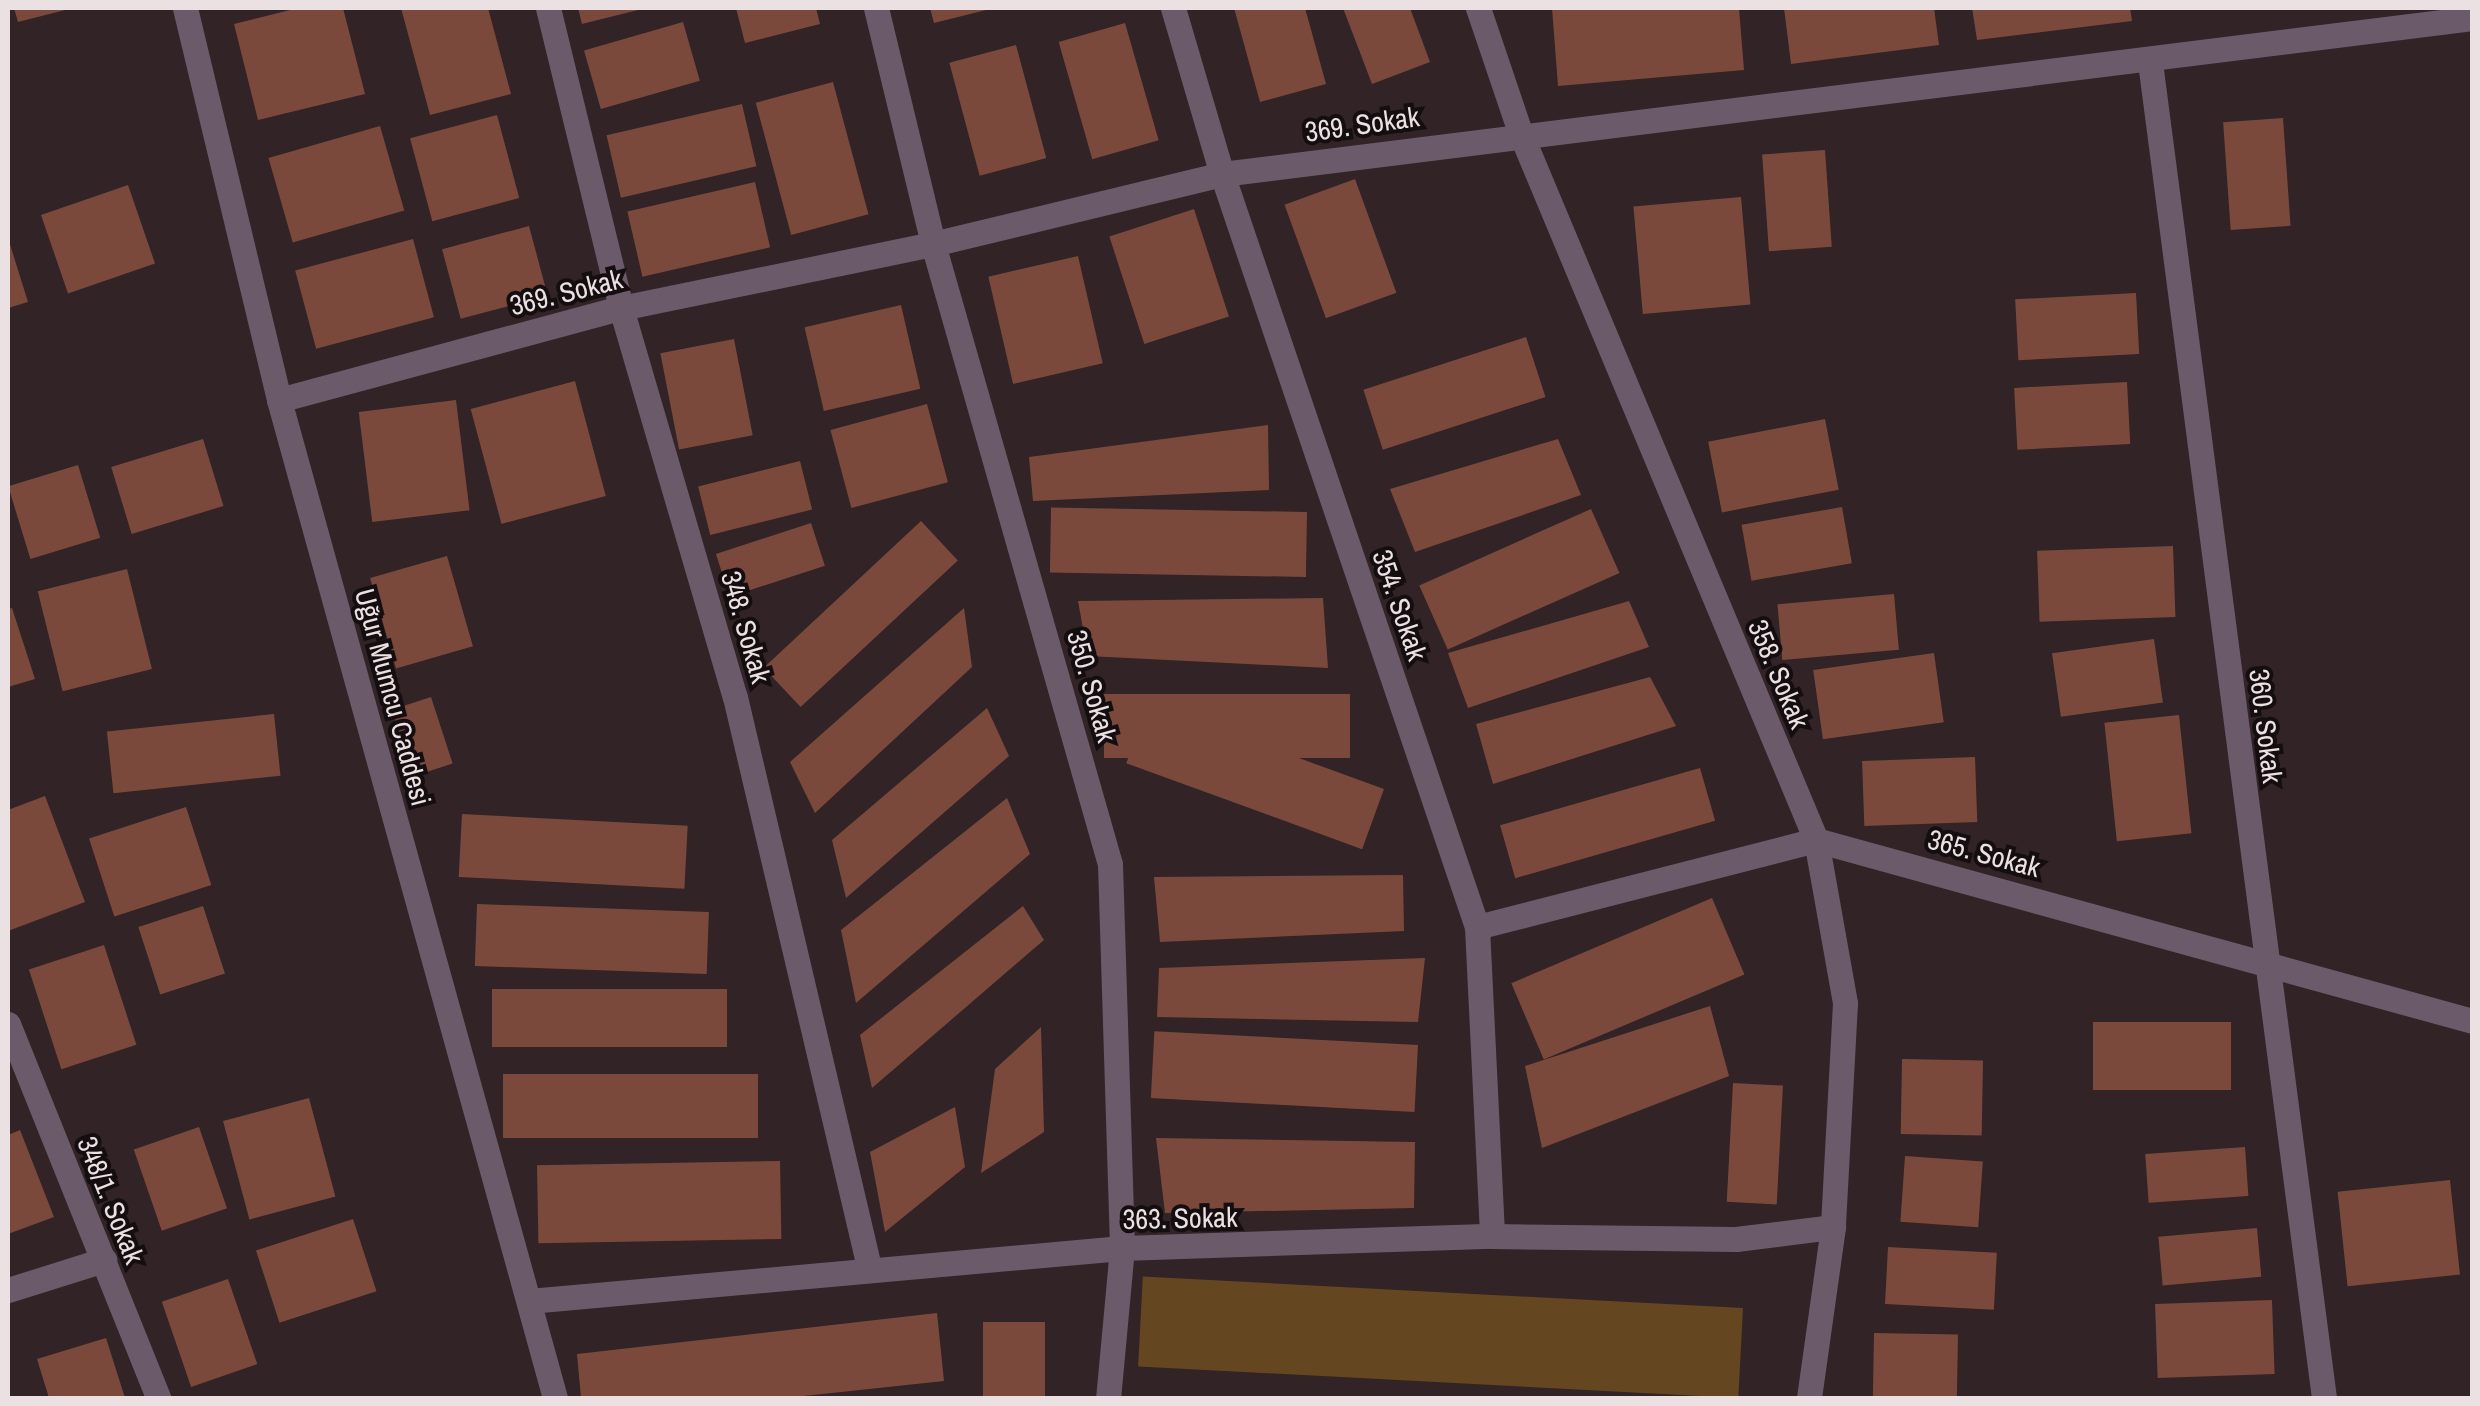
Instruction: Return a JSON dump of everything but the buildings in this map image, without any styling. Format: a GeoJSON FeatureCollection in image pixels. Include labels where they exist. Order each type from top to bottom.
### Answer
{"type":"FeatureCollection","features":[{"type":"Feature","properties":{"kind":"street","name":"Uğur Mumcu Caddesi"},"geometry":{"type":"LineString","coordinates":[[185,8],[279,400],[555,1398]]}},
{"type":"Feature","properties":{"kind":"street","name":"348. Sokak"},"geometry":{"type":"LineString","coordinates":[[548,8],[622,308],[735,697],[870,1267]]}},
{"type":"Feature","properties":{"kind":"street","name":"350. Sokak"},"geometry":{"type":"LineString","coordinates":[[876,8],[933,244],[1110,864],[1122,1248],[1108,1398]]}},
{"type":"Feature","properties":{"kind":"street","name":"354. Sokak"},"geometry":{"type":"LineString","coordinates":[[1173,8],[1222,174],[1477,926],[1492,1236]]}},
{"type":"Feature","properties":{"kind":"street","name":"358. Sokak"},"geometry":{"type":"LineString","coordinates":[[1478,8],[1520,132],[1816,840],[1845,1003],[1833,1227],[1809,1398]]}},
{"type":"Feature","properties":{"kind":"street","name":"369. Sokak"},"geometry":{"type":"LineString","coordinates":[[279,400],[622,308],[933,244],[1222,174],[1520,132],[2150,62],[2384,20],[2472,18]]}},
{"type":"Feature","properties":{"kind":"street","name":"360. Sokak"},"geometry":{"type":"LineString","coordinates":[[2150,62],[2324,1398]]}},
{"type":"Feature","properties":{"kind":"street","name":"365. Sokak"},"geometry":{"type":"LineString","coordinates":[[1477,926],[1816,840],[2266,959],[2472,1021]]}},
{"type":"Feature","properties":{"kind":"street","name":"348/1. Sokak"},"geometry":{"type":"LineString","coordinates":[[8,1024],[158,1398]]}},
{"type":"Feature","properties":{"kind":"street","name":"363. Sokak"},"geometry":{"type":"LineString","coordinates":[[529,1301],[870,1267],[1122,1248],[1492,1236],[1736,1238],[1833,1227]]}},
{"type":"Feature","properties":{"kind":"street"},"geometry":{"type":"LineString","coordinates":[[8,1290],[104,1260]]}},
{"type":"Feature","properties":{"kind":"shaded area"},"geometry":{"type":"Polygon","coordinates":[[[1143,1277],[1743,1308],[1738,1398],[1138,1366],[1143,1277]]]}}]}
